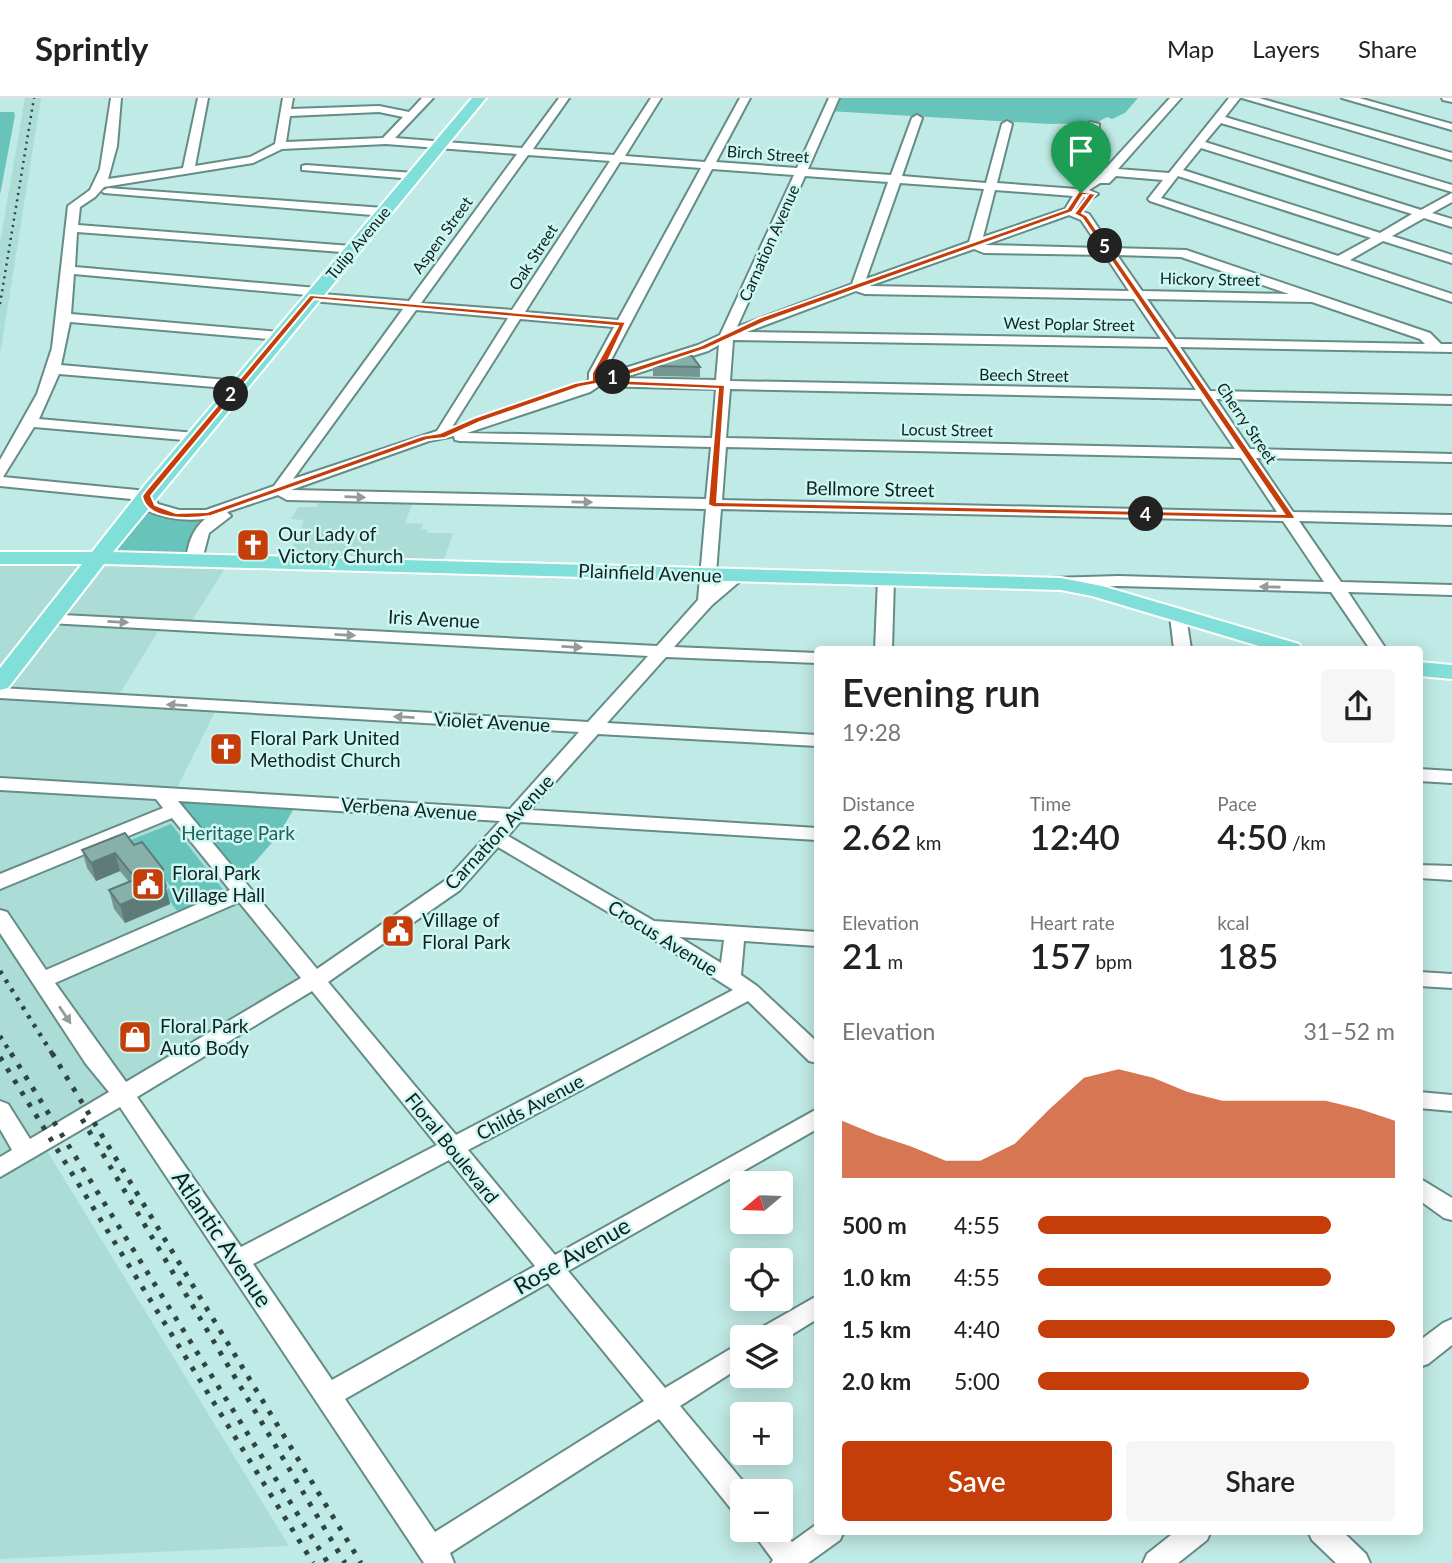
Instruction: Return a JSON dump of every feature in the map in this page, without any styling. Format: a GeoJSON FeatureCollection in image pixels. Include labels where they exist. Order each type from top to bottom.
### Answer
{"type":"FeatureCollection","features":[{"type":"Feature","properties":{"kind":"main road","name":"Tulip Avenue"},"geometry":{"type":"LineString","coordinates":[[0,683],[147,496],[479,98]]}},
{"type":"Feature","properties":{"kind":"main road","name":"Plainfield Avenue"},"geometry":{"type":"LineString","coordinates":[[0,558],[194,560],[1051,583],[1083,587],[1281,646]]}},
{"type":"Feature","properties":{"kind":"main road"},"geometry":{"type":"LineString","coordinates":[[1423,669],[1452,672]]}},
{"type":"Feature","properties":{"kind":"street"},"geometry":{"type":"LineString","coordinates":[[98,187],[112,142],[116,98]]}},
{"type":"Feature","properties":{"kind":"street"},"geometry":{"type":"LineString","coordinates":[[188,170],[203,98]]}},
{"type":"Feature","properties":{"kind":"street"},"geometry":{"type":"LineString","coordinates":[[0,473],[29,422],[54,369],[63,317],[74,205],[98,187],[264,157],[280,146],[288,98]]}},
{"type":"Feature","properties":{"kind":"street"},"geometry":{"type":"LineString","coordinates":[[386,141],[428,98]]}},
{"type":"Feature","properties":{"kind":"street","name":"Aspen Street"},"geometry":{"type":"LineString","coordinates":[[283,492],[412,307],[564,98]]}},
{"type":"Feature","properties":{"kind":"street","name":"Oak Street"},"geometry":{"type":"LineString","coordinates":[[442,436],[447,422],[656,98]]}},
{"type":"Feature","properties":{"kind":"street"},"geometry":{"type":"LineString","coordinates":[[596,382],[596,373],[745,98]]}},
{"type":"Feature","properties":{"kind":"street","name":"Carnation Avenue"},"geometry":{"type":"LineString","coordinates":[[706,601],[727,335],[834,98]]}},
{"type":"Feature","properties":{"kind":"street"},"geometry":{"type":"LineString","coordinates":[[0,481],[147,496],[151,507],[160,512],[210,517],[431,443],[442,436],[532,404],[585,389],[596,382],[661,359],[703,348],[727,335],[1077,214],[1086,192],[1089,170],[1109,149],[1176,98]]}},
{"type":"Feature","properties":{"kind":"street"},"geometry":{"type":"LineString","coordinates":[[1236,98],[1154,199],[1452,298]]}},
{"type":"Feature","properties":{"kind":"street"},"geometry":{"type":"LineString","coordinates":[[1247,98],[1452,157]]}},
{"type":"Feature","properties":{"kind":"street"},"geometry":{"type":"LineString","coordinates":[[1347,98],[1452,127]]}},
{"type":"Feature","properties":{"kind":"street"},"geometry":{"type":"LineString","coordinates":[[1380,107],[1399,98]]}},
{"type":"Feature","properties":{"kind":"street"},"geometry":{"type":"LineString","coordinates":[[284,113],[379,109],[410,115]]}},
{"type":"Feature","properties":{"kind":"street"},"geometry":{"type":"LineString","coordinates":[[861,288],[917,118]]}},
{"type":"Feature","properties":{"kind":"street"},"geometry":{"type":"LineString","coordinates":[[1219,120],[1452,189]]}},
{"type":"Feature","properties":{"kind":"street"},"geometry":{"type":"LineString","coordinates":[[979,247],[1007,124]]}},
{"type":"Feature","properties":{"kind":"street"},"geometry":{"type":"LineString","coordinates":[[1086,192],[1110,176],[1109,149],[1094,124]]}},
{"type":"Feature","properties":{"kind":"street","name":"Birch Street"},"geometry":{"type":"LineString","coordinates":[[280,146],[386,141],[1086,192]]}},
{"type":"Feature","properties":{"kind":"street"},"geometry":{"type":"LineString","coordinates":[[1199,144],[1452,223]]}},
{"type":"Feature","properties":{"kind":"street"},"geometry":{"type":"LineString","coordinates":[[306,168],[414,176]]}},
{"type":"Feature","properties":{"kind":"street"},"geometry":{"type":"LineString","coordinates":[[1089,170],[1174,174],[1452,259]]}},
{"type":"Feature","properties":{"kind":"street"},"geometry":{"type":"LineString","coordinates":[[98,187],[384,212]]}},
{"type":"Feature","properties":{"kind":"street"},"geometry":{"type":"LineString","coordinates":[[1339,261],[1452,197]]}},
{"type":"Feature","properties":{"kind":"street","name":"Cherry Street"},"geometry":{"type":"LineString","coordinates":[[1077,214],[1108,251],[1139,295],[1376,646]]}},
{"type":"Feature","properties":{"kind":"street"},"geometry":{"type":"LineString","coordinates":[[71,228],[351,250]]}},
{"type":"Feature","properties":{"kind":"street"},"geometry":{"type":"LineString","coordinates":[[979,247],[1182,253],[1425,337],[1445,348]]}},
{"type":"Feature","properties":{"kind":"street"},"geometry":{"type":"LineString","coordinates":[[68,270],[314,294],[412,307],[623,324]]}},
{"type":"Feature","properties":{"kind":"street","name":"Hickory Street"},"geometry":{"type":"LineString","coordinates":[[861,288],[1312,298]]}},
{"type":"Feature","properties":{"kind":"street"},"geometry":{"type":"LineString","coordinates":[[63,317],[279,336]]}},
{"type":"Feature","properties":{"kind":"street","name":"West Poplar Street"},"geometry":{"type":"LineString","coordinates":[[727,335],[1445,348]]}},
{"type":"Feature","properties":{"kind":"street"},"geometry":{"type":"LineString","coordinates":[[54,369],[238,385]]}},
{"type":"Feature","properties":{"kind":"street","name":"Beech Street"},"geometry":{"type":"LineString","coordinates":[[596,382],[722,387],[1452,400]]}},
{"type":"Feature","properties":{"kind":"street"},"geometry":{"type":"LineString","coordinates":[[29,422],[195,438]]}},
{"type":"Feature","properties":{"kind":"street","name":"Locust Street"},"geometry":{"type":"LineString","coordinates":[[442,436],[1452,458]]}},
{"type":"Feature","properties":{"kind":"street","name":"Bellmore Street"},"geometry":{"type":"LineString","coordinates":[[283,492],[713,505],[1452,520]]}},
{"type":"Feature","properties":{"kind":"street"},"geometry":{"type":"LineString","coordinates":[[194,560],[199,534],[210,517]]}},
{"type":"Feature","properties":{"kind":"street","name":"Carnation Avenue"},"geometry":{"type":"LineString","coordinates":[[0,1168],[314,980],[453,885],[706,601],[738,576]]}},
{"type":"Feature","properties":{"kind":"street"},"geometry":{"type":"LineString","coordinates":[[883,646],[886,579]]}},
{"type":"Feature","properties":{"kind":"street"},"geometry":{"type":"LineString","coordinates":[[1051,583],[1084,580],[1452,590]]}},
{"type":"Feature","properties":{"kind":"street"},"geometry":{"type":"LineString","coordinates":[[1113,596],[1119,588],[1134,583]]}},
{"type":"Feature","properties":{"kind":"street"},"geometry":{"type":"LineString","coordinates":[[1178,616],[1183,646]]}},
{"type":"Feature","properties":{"kind":"street","name":"Iris Avenue"},"geometry":{"type":"LineString","coordinates":[[49,618],[814,658]]}},
{"type":"Feature","properties":{"kind":"street","name":"Violet Avenue"},"geometry":{"type":"LineString","coordinates":[[0,693],[814,741]]}},
{"type":"Feature","properties":{"kind":"street"},"geometry":{"type":"LineString","coordinates":[[1423,775],[1452,777]]}},
{"type":"Feature","properties":{"kind":"street","name":"Verbena Avenue"},"geometry":{"type":"LineString","coordinates":[[0,784],[169,802],[517,816],[814,834]]}},
{"type":"Feature","properties":{"kind":"street"},"geometry":{"type":"LineString","coordinates":[[0,882],[169,802]]}},
{"type":"Feature","properties":{"kind":"street","name":"Floral Boulevard"},"geometry":{"type":"LineString","coordinates":[[169,802],[730,1486]]}},
{"type":"Feature","properties":{"kind":"street","name":"Crocus Avenue"},"geometry":{"type":"LineString","coordinates":[[497,838],[750,991],[814,1052]]}},
{"type":"Feature","properties":{"kind":"street"},"geometry":{"type":"LineString","coordinates":[[1423,871],[1452,873]]}},
{"type":"Feature","properties":{"kind":"street"},"geometry":{"type":"LineString","coordinates":[[42,980],[243,892]]}},
{"type":"Feature","properties":{"kind":"street","name":"Atlantic Avenue"},"geometry":{"type":"LineString","coordinates":[[0,917],[94,1058],[124,1096],[237,1261],[435,1557]]}},
{"type":"Feature","properties":{"kind":"street"},"geometry":{"type":"LineString","coordinates":[[649,928],[814,939]]}},
{"type":"Feature","properties":{"kind":"street"},"geometry":{"type":"LineString","coordinates":[[730,979],[735,933]]}},
{"type":"Feature","properties":{"kind":"street"},"geometry":{"type":"LineString","coordinates":[[1423,979],[1452,981]]}},
{"type":"Feature","properties":{"kind":"street","name":"Childs Avenue"},"geometry":{"type":"LineString","coordinates":[[237,1261],[750,991]]}},
{"type":"Feature","properties":{"kind":"street"},"geometry":{"type":"LineString","coordinates":[[0,1110],[26,1153]]}},
{"type":"Feature","properties":{"kind":"street","name":"Rose Avenue"},"geometry":{"type":"LineString","coordinates":[[327,1396],[814,1120]]}},
{"type":"Feature","properties":{"kind":"street"},"geometry":{"type":"LineString","coordinates":[[1423,1189],[1452,1212]]}},
{"type":"Feature","properties":{"kind":"street"},"geometry":{"type":"LineString","coordinates":[[787,1325],[814,1308]]}},
{"type":"Feature","properties":{"kind":"street"},"geometry":{"type":"LineString","coordinates":[[1423,1353],[1452,1330]]}},
{"type":"Feature","properties":{"kind":"street"},"geometry":{"type":"LineString","coordinates":[[435,1557],[730,1361]]}},
{"type":"Feature","properties":{"kind":"street"},"geometry":{"type":"LineString","coordinates":[[774,1542],[789,1562],[825,1535]]}},
{"type":"Feature","properties":{"kind":"street"},"geometry":{"type":"LineString","coordinates":[[1157,1563],[1192,1535]]}},
{"type":"Feature","properties":{"kind":"street"},"geometry":{"type":"LineString","coordinates":[[1326,1535],[1356,1563]]}},
{"type":"Feature","properties":{"kind":"shaded area"},"geometry":{"type":"Polygon","coordinates":[[[25,98],[41,98],[0,355],[0,243],[25,98]]]}},
{"type":"Feature","properties":{"kind":"shaded area"},"geometry":{"type":"Polygon","coordinates":[[[321,497],[414,499],[405,523],[423,524],[421,529],[428,530],[427,533],[453,533],[442,566],[286,562],[304,520],[291,519],[298,507],[317,507],[321,497]]]}},
{"type":"Feature","properties":{"kind":"shaded area"},"geometry":{"type":"Polygon","coordinates":[[[0,560],[227,565],[191,622],[159,630],[112,706],[217,708],[173,796],[315,978],[44,1146],[289,1546],[0,1559],[0,560]]]}},
{"type":"Feature","properties":{"kind":"green space"},"geometry":{"type":"Polygon","coordinates":[[[834,98],[1138,98],[1125,113],[1112,119],[1107,117],[1096,123],[1050,124],[828,111],[834,98]]]}},
{"type":"Feature","properties":{"kind":"green space"},"geometry":{"type":"Polygon","coordinates":[[[0,112],[14,112],[15,115],[0,195],[0,112]]]}},
{"type":"Feature","properties":{"kind":"green space"},"geometry":{"type":"Polygon","coordinates":[[[148,512],[172,518],[198,520],[199,524],[191,537],[188,550],[180,555],[119,552],[115,547],[141,514],[148,512]]]}},
{"type":"Feature","properties":{"kind":"green space","name":"Heritage Park"},"geometry":{"type":"Polygon","coordinates":[[[166,796],[297,803],[278,836],[237,882],[166,796]]]}},
{"type":"Feature","properties":{"kind":"green space"},"geometry":{"type":"Polygon","coordinates":[[[171,824],[225,892],[178,912],[162,891],[171,887],[148,857],[126,842],[171,824]]]}},
{"type":"Feature","properties":{"kind":"building"},"geometry":{"type":"Polygon","coordinates":[[[686,355],[692,356],[700,367],[653,366],[686,355]]]}},
{"type":"Feature","properties":{"kind":"building"},"geometry":{"type":"Polygon","coordinates":[[[125,833],[134,845],[142,842],[163,869],[155,873],[165,886],[120,905],[109,890],[136,879],[115,853],[91,863],[82,850],[125,833]]]}},
{"type":"Feature","properties":{"kind":"railway"},"geometry":{"type":"LineString","coordinates":[[0,304],[34,98]]}},
{"type":"Feature","properties":{"kind":"railway"},"geometry":{"type":"LineString","coordinates":[[0,971],[53,1055]]}},
{"type":"Feature","properties":{"kind":"railway"},"geometry":{"type":"LineString","coordinates":[[0,1036],[12,1055]]}},
{"type":"Feature","properties":{"kind":"railway"},"geometry":{"type":"LineString","coordinates":[[11,1053],[328,1563]]}},
{"type":"Feature","properties":{"kind":"railway"},"geometry":{"type":"LineString","coordinates":[[52,1053],[361,1563]]}},
{"type":"Feature","properties":{"kind":"railway"},"geometry":{"type":"LineString","coordinates":[[0,1057],[313,1563]]}},
{"type":"Feature","properties":{"kind":"railway"},"geometry":{"type":"LineString","coordinates":[[82,1119],[345,1563]]}},
{"type":"Feature","properties":{"kind":"place","name":"Our Lady of Victory Church"},"geometry":{"type":"Point","coordinates":[253,545]}},
{"type":"Feature","properties":{"kind":"place","name":"Floral Park United Methodist Church"},"geometry":{"type":"Point","coordinates":[226,749]}},
{"type":"Feature","properties":{"kind":"place","name":"Floral Park Village Hall"},"geometry":{"type":"Point","coordinates":[148,884]}},
{"type":"Feature","properties":{"kind":"place","name":"Village of Floral Park"},"geometry":{"type":"Point","coordinates":[398,931]}},
{"type":"Feature","properties":{"kind":"place","name":"Floral Park Auto Body"},"geometry":{"type":"Point","coordinates":[135,1037]}},
{"type":"Feature","properties":{"kind":"route"},"geometry":{"type":"LineString","coordinates":[[1081,193],[1069,211],[762,320],[703,348],[630,373],[596,382],[578,385],[477,420],[442,436],[425,438],[208,514],[192,516],[160,512],[147,501],[151,490],[312,297],[623,324],[596,373],[596,382],[722,387],[713,505],[1290,517],[1085,217],[1078,214],[1093,194],[1081,193]]}}]}
